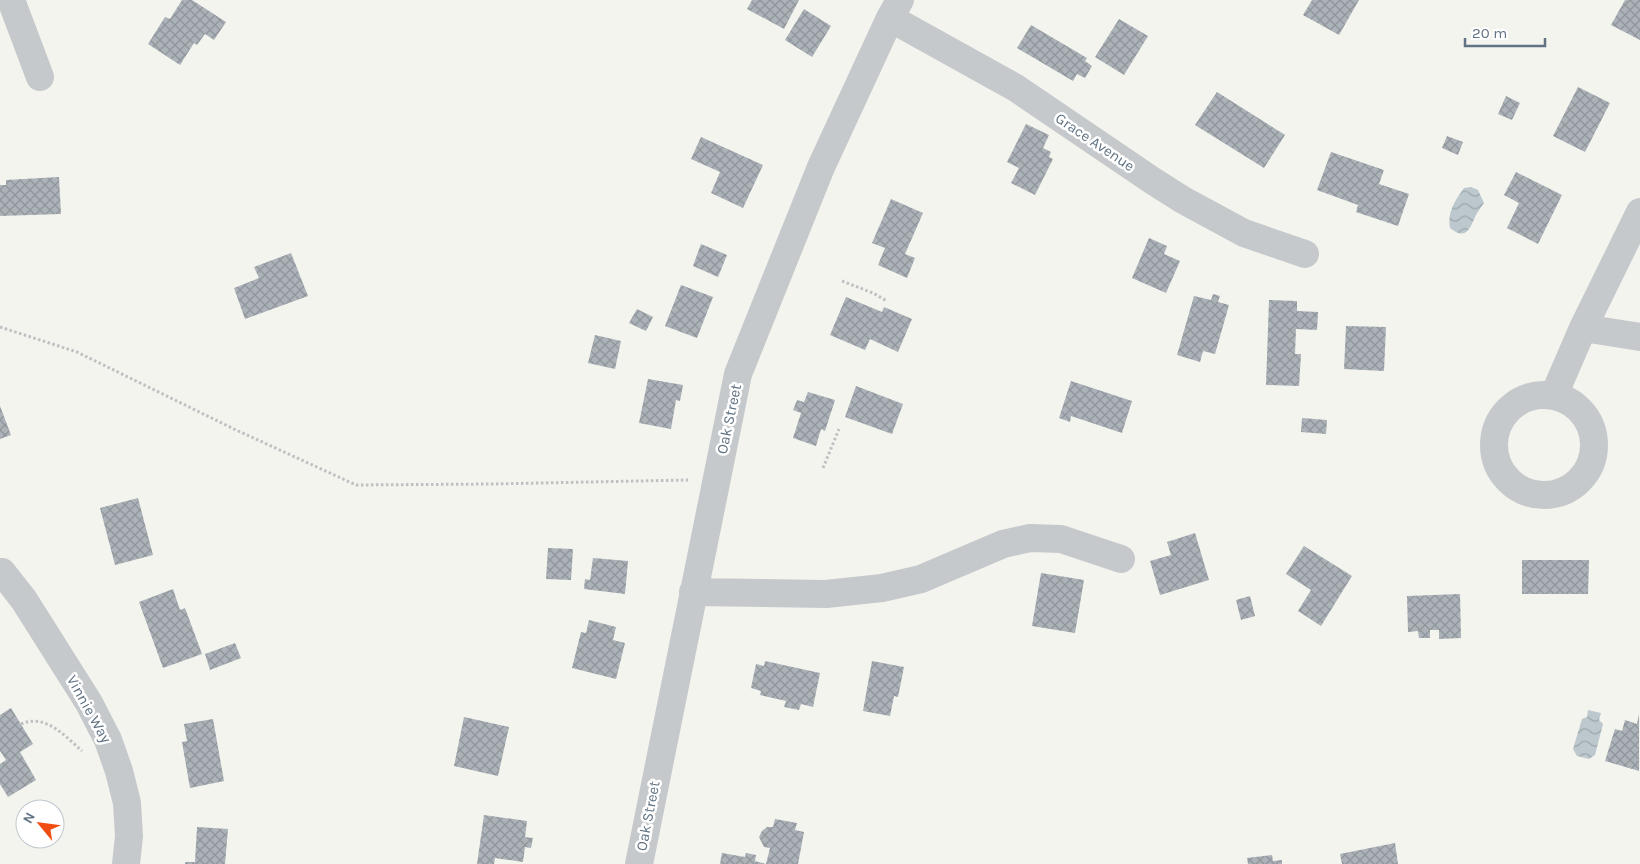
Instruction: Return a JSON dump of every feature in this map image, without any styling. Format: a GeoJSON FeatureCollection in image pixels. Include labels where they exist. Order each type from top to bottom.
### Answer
{"type":"FeatureCollection","features":[{"type":"Feature","properties":{"kind":"street"},"geometry":{"type":"LineString","coordinates":[[10,0],[40,78]]}},
{"type":"Feature","properties":{"kind":"street","name":"Grace Avenue"},"geometry":{"type":"LineString","coordinates":[[895,9],[1182,200],[1244,232],[1277,246],[1305,254]]}},
{"type":"Feature","properties":{"kind":"street","name":"Oak Street"},"geometry":{"type":"LineString","coordinates":[[638,864],[738,374],[821,167],[895,9]]}},
{"type":"Feature","properties":{"kind":"street"},"geometry":{"type":"LineString","coordinates":[[1554,395],[1583,328],[1640,212]]}},
{"type":"Feature","properties":{"kind":"street"},"geometry":{"type":"LineString","coordinates":[[1583,328],[1640,337]]}},
{"type":"Feature","properties":{"kind":"street"},"geometry":{"type":"LineString","coordinates":[[693,592],[826,594],[882,588],[921,579],[1003,544],[1030,538],[1061,539],[1121,559]]}},
{"type":"Feature","properties":{"kind":"street","name":"Vinnie Way"},"geometry":{"type":"LineString","coordinates":[[2,572],[24,600],[89,703],[108,740],[119,771],[126,804],[130,836],[126,864]]}},
{"type":"Feature","properties":{"kind":"path"},"geometry":{"type":"LineString","coordinates":[[842,281],[873,293],[886,301]]}},
{"type":"Feature","properties":{"kind":"path"},"geometry":{"type":"LineString","coordinates":[[0,327],[77,352],[234,429],[356,485],[716,480]]}},
{"type":"Feature","properties":{"kind":"path"},"geometry":{"type":"LineString","coordinates":[[823,468],[839,429]]}},
{"type":"Feature","properties":{"kind":"path"},"geometry":{"type":"LineString","coordinates":[[21,724],[30,720],[44,722],[64,735],[82,751]]}},
{"type":"Feature","properties":{"kind":"water"},"geometry":{"type":"Polygon","coordinates":[[[1471,187],[1478,190],[1484,203],[1466,232],[1455,232],[1450,228],[1451,212],[1464,188],[1471,187]]]}},
{"type":"Feature","properties":{"kind":"water"},"geometry":{"type":"Polygon","coordinates":[[[1588,710],[1601,713],[1599,720],[1603,724],[1595,755],[1589,759],[1577,756],[1573,749],[1582,719],[1587,717],[1588,710]]]}},
{"type":"Feature","properties":{"kind":"building"},"geometry":{"type":"Polygon","coordinates":[[[182,0],[192,0],[226,22],[214,40],[205,34],[197,45],[194,43],[180,65],[148,44],[165,17],[170,19],[182,0]]]}},
{"type":"Feature","properties":{"kind":"building"},"geometry":{"type":"Polygon","coordinates":[[[752,0],[799,0],[784,29],[747,9],[752,0]]]}},
{"type":"Feature","properties":{"kind":"building"},"geometry":{"type":"Polygon","coordinates":[[[1312,0],[1359,0],[1339,35],[1303,15],[1312,0]]]}},
{"type":"Feature","properties":{"kind":"building"},"geometry":{"type":"Polygon","coordinates":[[[1625,0],[1640,0],[1640,40],[1611,25],[1625,0]]]}},
{"type":"Feature","properties":{"kind":"building"},"geometry":{"type":"Polygon","coordinates":[[[804,9],[831,26],[812,57],[785,40],[804,9]]]}},
{"type":"Feature","properties":{"kind":"building"},"geometry":{"type":"Polygon","coordinates":[[[1119,19],[1148,36],[1124,75],[1095,57],[1119,19]]]}},
{"type":"Feature","properties":{"kind":"building"},"geometry":{"type":"Polygon","coordinates":[[[1031,25],[1087,58],[1085,61],[1092,66],[1085,78],[1077,74],[1073,81],[1017,48],[1031,25]]]}},
{"type":"Feature","properties":{"kind":"building"},"geometry":{"type":"Polygon","coordinates":[[[1578,87],[1610,103],[1585,152],[1553,136],[1578,87]]]}},
{"type":"Feature","properties":{"kind":"building"},"geometry":{"type":"Polygon","coordinates":[[[1217,92],[1285,135],[1264,168],[1195,125],[1217,92]]]}},
{"type":"Feature","properties":{"kind":"building"},"geometry":{"type":"Polygon","coordinates":[[[1506,96],[1520,103],[1512,120],[1498,114],[1506,96]]]}},
{"type":"Feature","properties":{"kind":"building"},"geometry":{"type":"Polygon","coordinates":[[[1026,124],[1049,135],[1043,148],[1051,152],[1049,157],[1053,159],[1035,195],[1011,183],[1019,168],[1007,162],[1026,124]]]}},
{"type":"Feature","properties":{"kind":"building"},"geometry":{"type":"Polygon","coordinates":[[[1447,136],[1463,142],[1458,155],[1442,148],[1447,136]]]}},
{"type":"Feature","properties":{"kind":"building"},"geometry":{"type":"Polygon","coordinates":[[[701,137],[763,165],[743,208],[711,193],[720,172],[691,159],[701,137]]]}},
{"type":"Feature","properties":{"kind":"building"},"geometry":{"type":"Polygon","coordinates":[[[1331,152],[1384,170],[1379,184],[1409,194],[1398,226],[1356,212],[1358,205],[1317,190],[1331,152]]]}},
{"type":"Feature","properties":{"kind":"building"},"geometry":{"type":"Polygon","coordinates":[[[1516,172],[1562,195],[1538,244],[1507,228],[1519,203],[1504,195],[1516,172]]]}},
{"type":"Feature","properties":{"kind":"building"},"geometry":{"type":"Polygon","coordinates":[[[59,177],[61,214],[0,216],[0,185],[6,185],[6,180],[59,177]]]}},
{"type":"Feature","properties":{"kind":"building"},"geometry":{"type":"Polygon","coordinates":[[[891,199],[923,213],[905,254],[915,258],[907,278],[878,265],[885,248],[872,243],[891,199]]]}},
{"type":"Feature","properties":{"kind":"building"},"geometry":{"type":"Polygon","coordinates":[[[1149,238],[1167,246],[1164,254],[1180,261],[1166,293],[1132,278],[1149,238]]]}},
{"type":"Feature","properties":{"kind":"building"},"geometry":{"type":"Polygon","coordinates":[[[701,244],[727,255],[718,277],[693,266],[701,244]]]}},
{"type":"Feature","properties":{"kind":"building"},"geometry":{"type":"Polygon","coordinates":[[[291,253],[308,296],[245,319],[234,288],[259,278],[254,267],[291,253]]]}},
{"type":"Feature","properties":{"kind":"building"},"geometry":{"type":"Polygon","coordinates":[[[681,285],[713,297],[697,338],[665,326],[681,285]]]}},
{"type":"Feature","properties":{"kind":"building"},"geometry":{"type":"Polygon","coordinates":[[[1213,294],[1220,296],[1218,302],[1229,305],[1215,354],[1203,351],[1200,362],[1177,355],[1194,296],[1211,300],[1213,294]]]}},
{"type":"Feature","properties":{"kind":"building"},"geometry":{"type":"Polygon","coordinates":[[[846,297],[882,312],[884,307],[912,319],[898,352],[870,339],[865,350],[830,335],[846,297]]]}},
{"type":"Feature","properties":{"kind":"building"},"geometry":{"type":"Polygon","coordinates":[[[1269,300],[1297,301],[1297,311],[1318,312],[1317,330],[1296,329],[1295,354],[1301,354],[1299,386],[1266,385],[1269,300]]]}},
{"type":"Feature","properties":{"kind":"building"},"geometry":{"type":"Polygon","coordinates":[[[637,309],[653,317],[646,331],[629,323],[637,309]]]}},
{"type":"Feature","properties":{"kind":"building"},"geometry":{"type":"Polygon","coordinates":[[[1346,326],[1386,327],[1384,371],[1344,369],[1346,326]]]}},
{"type":"Feature","properties":{"kind":"building"},"geometry":{"type":"Polygon","coordinates":[[[595,335],[621,341],[615,369],[588,363],[595,335]]]}},
{"type":"Feature","properties":{"kind":"building"},"geometry":{"type":"Polygon","coordinates":[[[648,379],[683,385],[680,401],[676,400],[671,429],[639,423],[648,379]]]}},
{"type":"Feature","properties":{"kind":"building"},"geometry":{"type":"Polygon","coordinates":[[[1071,381],[1132,401],[1122,433],[1071,416],[1070,422],[1059,418],[1071,381]]]}},
{"type":"Feature","properties":{"kind":"building"},"geometry":{"type":"Polygon","coordinates":[[[856,386],[903,404],[892,434],[845,417],[856,386]]]}},
{"type":"Feature","properties":{"kind":"building"},"geometry":{"type":"Polygon","coordinates":[[[808,392],[835,400],[825,431],[821,429],[816,446],[793,438],[801,413],[793,410],[797,400],[804,402],[808,392]]]}},
{"type":"Feature","properties":{"kind":"building"},"geometry":{"type":"Polygon","coordinates":[[[0,406],[11,435],[0,439],[0,406]]]}},
{"type":"Feature","properties":{"kind":"building"},"geometry":{"type":"Polygon","coordinates":[[[1302,418],[1327,420],[1326,434],[1301,432],[1302,418]]]}},
{"type":"Feature","properties":{"kind":"building"},"geometry":{"type":"Polygon","coordinates":[[[138,498],[153,555],[115,565],[100,508],[138,498]]]}},
{"type":"Feature","properties":{"kind":"building"},"geometry":{"type":"Polygon","coordinates":[[[1195,533],[1209,580],[1160,595],[1150,561],[1171,555],[1167,542],[1195,533]]]}},
{"type":"Feature","properties":{"kind":"building"},"geometry":{"type":"Polygon","coordinates":[[[1304,546],[1352,576],[1321,626],[1298,611],[1311,590],[1286,574],[1304,546]]]}},
{"type":"Feature","properties":{"kind":"building"},"geometry":{"type":"Polygon","coordinates":[[[548,548],[573,549],[571,580],[546,579],[548,548]]]}},
{"type":"Feature","properties":{"kind":"building"},"geometry":{"type":"Polygon","coordinates":[[[593,558],[628,561],[625,594],[584,589],[585,579],[590,580],[593,558]]]}},
{"type":"Feature","properties":{"kind":"building"},"geometry":{"type":"Polygon","coordinates":[[[1522,560],[1589,560],[1588,594],[1522,594],[1522,560]]]}},
{"type":"Feature","properties":{"kind":"building"},"geometry":{"type":"Polygon","coordinates":[[[1041,573],[1084,580],[1075,633],[1032,626],[1041,573]]]}},
{"type":"Feature","properties":{"kind":"building"},"geometry":{"type":"Polygon","coordinates":[[[173,589],[180,610],[185,608],[202,654],[163,668],[139,602],[173,589]]]}},
{"type":"Feature","properties":{"kind":"building"},"geometry":{"type":"Polygon","coordinates":[[[1460,594],[1461,638],[1439,639],[1439,630],[1430,630],[1430,638],[1419,638],[1418,631],[1408,632],[1407,596],[1460,594]]]}},
{"type":"Feature","properties":{"kind":"building"},"geometry":{"type":"Polygon","coordinates":[[[1250,596],[1255,616],[1241,620],[1236,600],[1250,596]]]}},
{"type":"Feature","properties":{"kind":"building"},"geometry":{"type":"Polygon","coordinates":[[[589,620],[616,627],[613,640],[625,643],[616,679],[572,668],[581,632],[586,633],[589,620]]]}},
{"type":"Feature","properties":{"kind":"building"},"geometry":{"type":"Polygon","coordinates":[[[235,643],[241,658],[210,670],[205,654],[235,643]]]}},
{"type":"Feature","properties":{"kind":"building"},"geometry":{"type":"Polygon","coordinates":[[[765,661],[820,673],[813,707],[801,704],[799,710],[784,707],[786,701],[760,695],[761,691],[751,688],[756,664],[764,666],[765,661]]]}},
{"type":"Feature","properties":{"kind":"building"},"geometry":{"type":"Polygon","coordinates":[[[872,661],[904,667],[898,697],[894,696],[890,716],[863,711],[872,661]]]}},
{"type":"Feature","properties":{"kind":"building"},"geometry":{"type":"Polygon","coordinates":[[[11,708],[33,744],[20,752],[36,780],[8,797],[0,784],[0,764],[6,760],[0,751],[0,715],[11,708]]]}},
{"type":"Feature","properties":{"kind":"building"},"geometry":{"type":"Polygon","coordinates":[[[1639,714],[1639,771],[1605,761],[1615,729],[1622,731],[1625,720],[1637,724],[1639,714]]]}},
{"type":"Feature","properties":{"kind":"building"},"geometry":{"type":"Polygon","coordinates":[[[464,717],[509,727],[498,776],[454,766],[464,717]]]}},
{"type":"Feature","properties":{"kind":"building"},"geometry":{"type":"Polygon","coordinates":[[[213,719],[224,781],[190,788],[182,742],[187,741],[184,724],[213,719]]]}},
{"type":"Feature","properties":{"kind":"building"},"geometry":{"type":"Polygon","coordinates":[[[484,815],[527,821],[525,837],[533,838],[531,848],[525,847],[523,862],[495,858],[494,864],[477,864],[484,815]]]}},
{"type":"Feature","properties":{"kind":"building"},"geometry":{"type":"Polygon","coordinates":[[[775,819],[797,823],[795,830],[804,832],[798,864],[766,864],[770,848],[764,847],[759,837],[767,827],[773,827],[775,819]]]}},
{"type":"Feature","properties":{"kind":"building"},"geometry":{"type":"Polygon","coordinates":[[[197,827],[228,829],[225,864],[185,864],[185,862],[195,862],[197,827]]]}},
{"type":"Feature","properties":{"kind":"building"},"geometry":{"type":"Polygon","coordinates":[[[1395,843],[1398,864],[1342,864],[1340,854],[1395,843]]]}},
{"type":"Feature","properties":{"kind":"building"},"geometry":{"type":"Polygon","coordinates":[[[722,853],[745,857],[746,853],[756,855],[755,861],[766,864],[720,864],[722,853]]]}},
{"type":"Feature","properties":{"kind":"building"},"geometry":{"type":"Polygon","coordinates":[[[1272,855],[1273,861],[1282,860],[1282,864],[1248,864],[1247,858],[1272,855]]]}}]}
